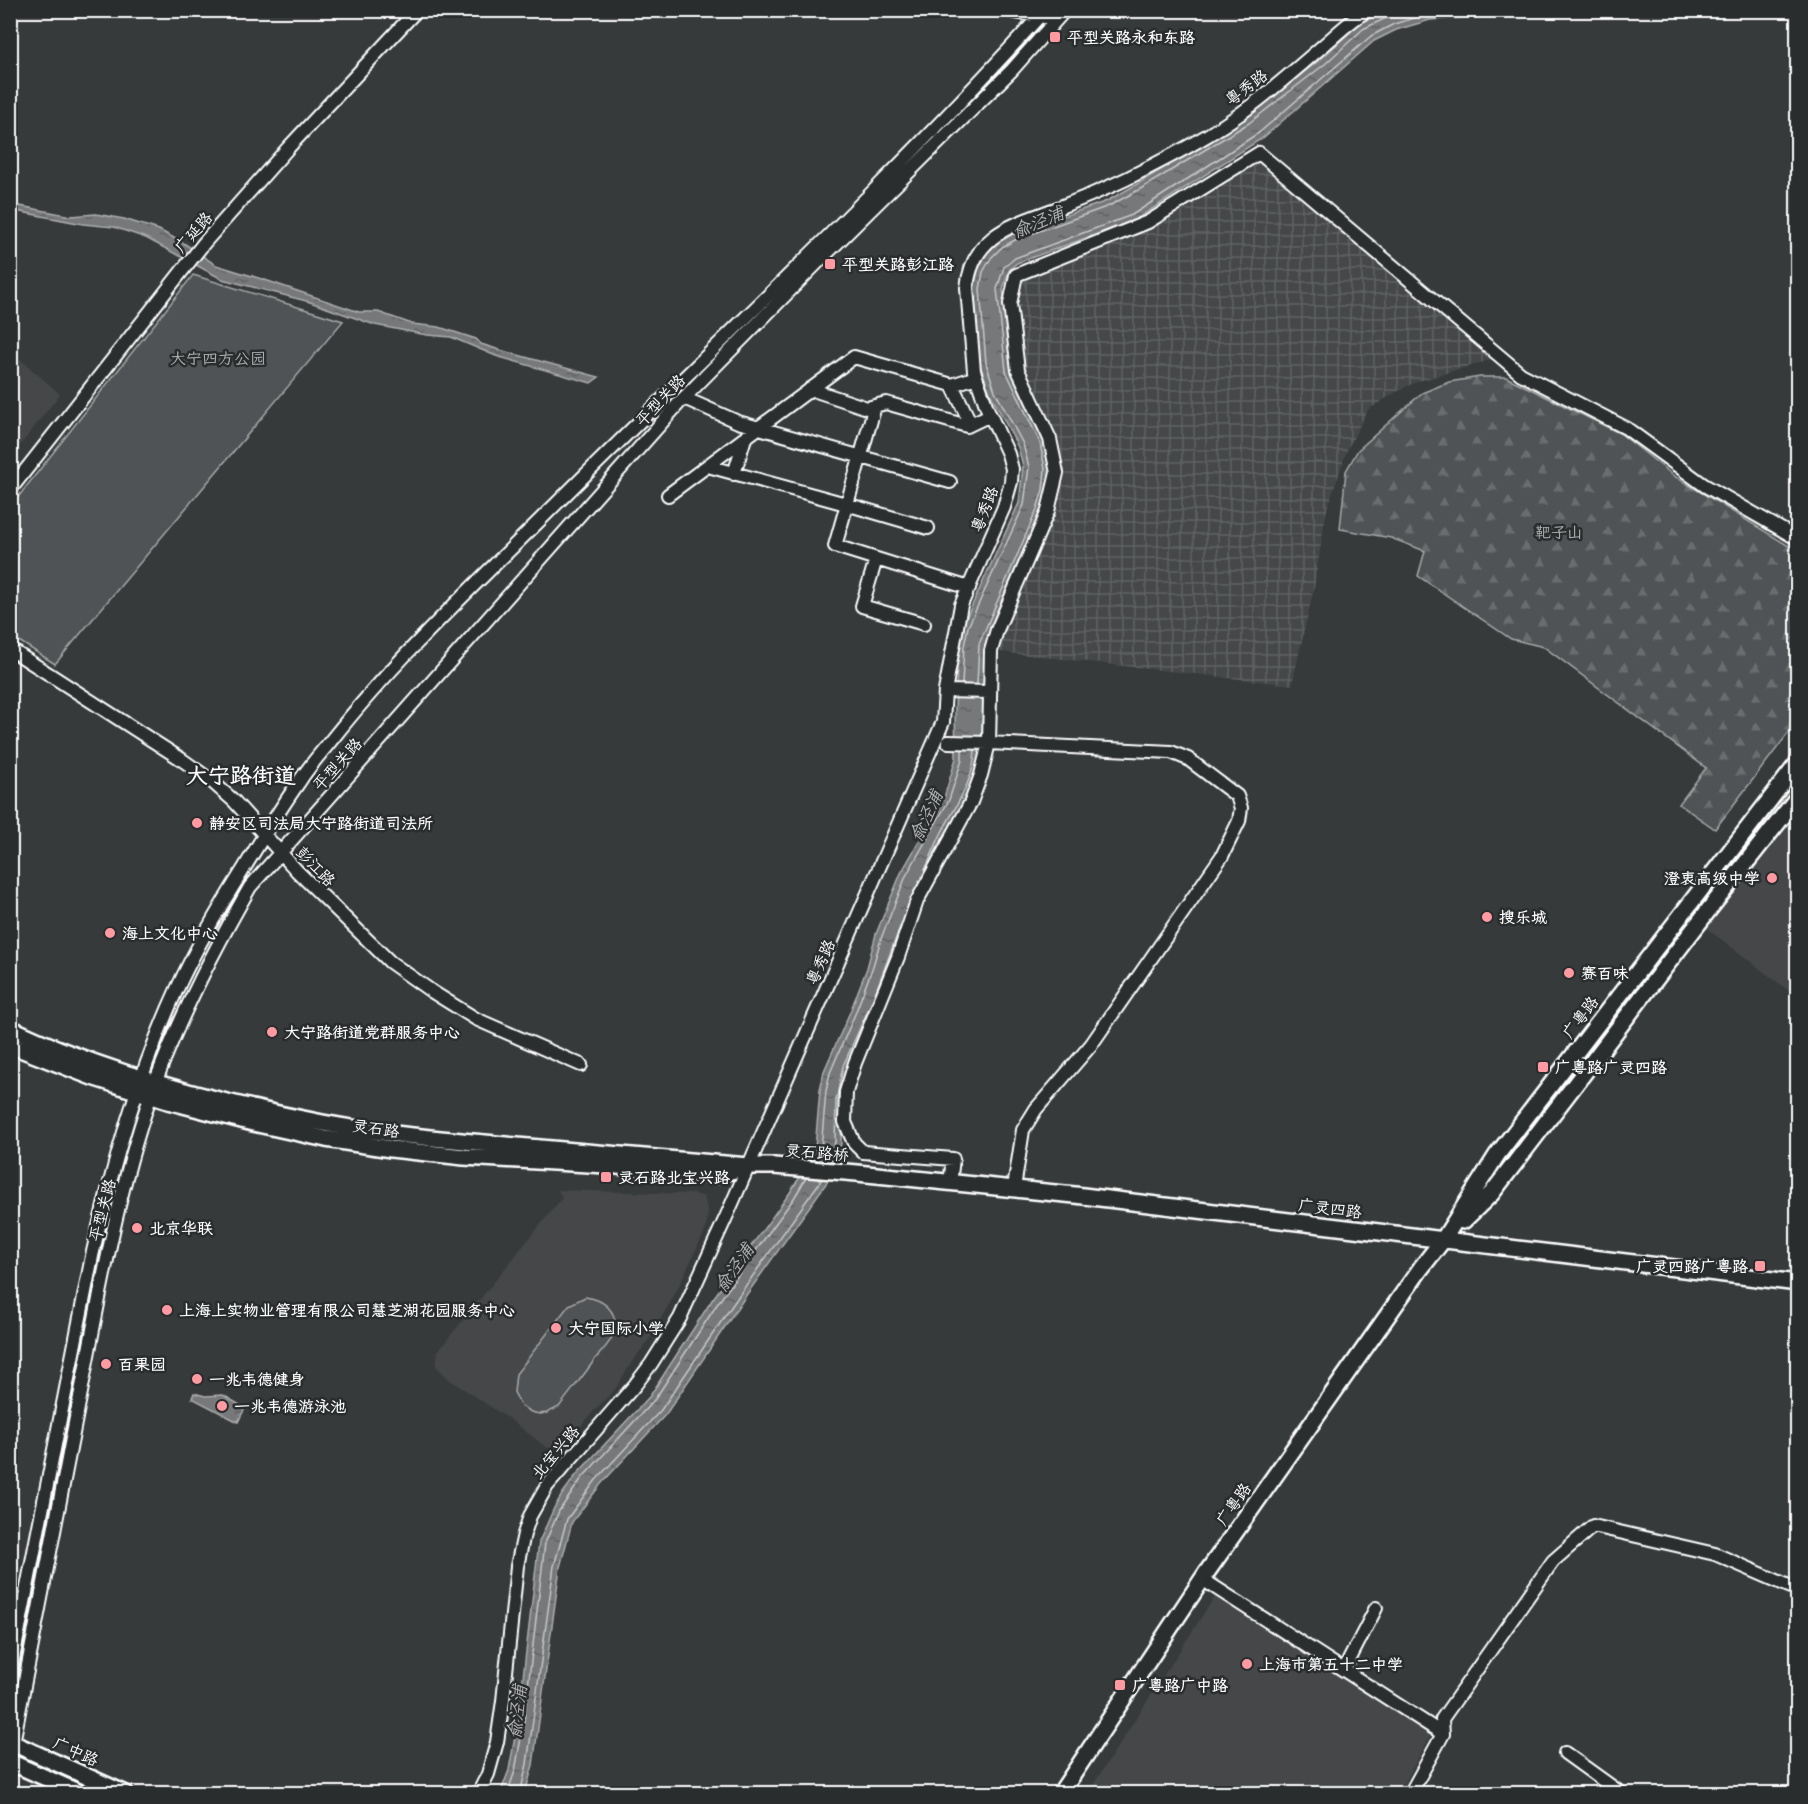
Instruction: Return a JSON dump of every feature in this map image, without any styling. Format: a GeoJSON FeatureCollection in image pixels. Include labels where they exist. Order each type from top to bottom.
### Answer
{"type":"FeatureCollection","features":[{"type":"Feature","properties":{"kind":"main road","name":"广粤路"},"geometry":{"type":"LineString","coordinates":[[1060,1794],[1202,1579],[1414,1277],[1443,1240],[1497,1155],[1797,764]]}},
{"type":"Feature","properties":{"kind":"main road","name":"广粤路"},"geometry":{"type":"LineString","coordinates":[[1443,1240],[1492,1193],[1797,798]]}},
{"type":"Feature","properties":{"kind":"main road","name":"灵石路"},"geometry":{"type":"LineString","coordinates":[[10,1028],[100,1064],[147,1086]]}},
{"type":"Feature","properties":{"kind":"main road","name":"灵石路"},"geometry":{"type":"LineString","coordinates":[[10,1045],[92,1077],[147,1086],[300,1118],[396,1134],[748,1166],[774,1166]]}},
{"type":"Feature","properties":{"kind":"main road","name":"灵石路桥"},"geometry":{"type":"LineString","coordinates":[[774,1166],[857,1173]]}},
{"type":"Feature","properties":{"kind":"main road","name":"广灵四路"},"geometry":{"type":"LineString","coordinates":[[857,1173],[1014,1188],[1797,1283]]}},
{"type":"Feature","properties":{"kind":"main road","name":"广中路"},"geometry":{"type":"LineString","coordinates":[[11,1744],[126,1794]]}},
{"type":"Feature","properties":{"kind":"main road"},"geometry":{"type":"LineString","coordinates":[[10,1762],[82,1794]]}},
{"type":"Feature","properties":{"kind":"street","name":"广延路"},"geometry":{"type":"LineString","coordinates":[[10,490],[204,243],[288,148],[417,10]]}},
{"type":"Feature","properties":{"kind":"street"},"geometry":{"type":"LineString","coordinates":[[1004,10],[1061,15]]}},
{"type":"Feature","properties":{"kind":"street","name":"粤秀路"},"geometry":{"type":"LineString","coordinates":[[748,1166],[943,722],[945,691],[961,605],[1004,507],[1011,482],[1012,469],[1008,454],[976,377],[972,350],[968,277],[977,255],[1001,230],[1128,178],[1233,118],[1286,78],[1368,10]]}},
{"type":"Feature","properties":{"kind":"street","name":"平型关路"},"geometry":{"type":"LineString","coordinates":[[11,1744],[113,1228],[138,1136],[147,1086],[178,988],[210,925],[264,834],[300,779],[390,670],[666,394],[818,247],[1005,56],[1043,13]]}},
{"type":"Feature","properties":{"kind":"street","name":"平型关路"},"geometry":{"type":"LineString","coordinates":[[10,1674],[92,1256],[125,1127],[223,934],[250,887],[684,398],[1012,70],[1061,15]]}},
{"type":"Feature","properties":{"kind":"street"},"geometry":{"type":"LineString","coordinates":[[950,1183],[953,1160],[863,1152],[854,1143],[845,1122],[846,1092],[917,901],[971,802],[981,775],[987,743],[991,651],[997,630],[1048,511],[1057,473],[1050,440],[1018,370],[1010,304],[1016,275],[1148,222],[1258,153],[1521,374],[1626,428],[1704,485],[1797,539]]}},
{"type":"Feature","properties":{"kind":"street"},"geometry":{"type":"LineString","coordinates":[[668,495],[854,357],[951,385],[976,377]]}},
{"type":"Feature","properties":{"kind":"street"},"geometry":{"type":"LineString","coordinates":[[951,385],[971,424]]}},
{"type":"Feature","properties":{"kind":"street"},"geometry":{"type":"LineString","coordinates":[[810,389],[867,408],[886,403],[967,426],[990,415]]}},
{"type":"Feature","properties":{"kind":"street"},"geometry":{"type":"LineString","coordinates":[[684,398],[738,422],[950,482]]}},
{"type":"Feature","properties":{"kind":"street"},"geometry":{"type":"LineString","coordinates":[[875,406],[835,546],[969,588]]}},
{"type":"Feature","properties":{"kind":"street"},"geometry":{"type":"LineString","coordinates":[[734,474],[745,438]]}},
{"type":"Feature","properties":{"kind":"street"},"geometry":{"type":"LineString","coordinates":[[708,466],[928,528]]}},
{"type":"Feature","properties":{"kind":"street"},"geometry":{"type":"LineString","coordinates":[[876,559],[862,606],[924,624]]}},
{"type":"Feature","properties":{"kind":"street","name":"彭江路"},"geometry":{"type":"LineString","coordinates":[[10,649],[209,779],[234,801],[305,879],[390,962],[430,991],[476,1019],[581,1065]]}},
{"type":"Feature","properties":{"kind":"street"},"geometry":{"type":"LineString","coordinates":[[945,691],[990,692]]}},
{"type":"Feature","properties":{"kind":"street"},"geometry":{"type":"LineString","coordinates":[[948,742],[1171,752],[1188,759],[1237,796],[1241,808],[1239,821],[1222,856],[1091,1045],[1036,1109],[1027,1123],[1023,1130],[1014,1188]]}},
{"type":"Feature","properties":{"kind":"street","name":"北宝兴路"},"geometry":{"type":"LineString","coordinates":[[478,1794],[488,1774],[498,1742],[517,1566],[530,1516],[554,1476],[618,1406],[661,1349],[692,1294],[748,1166]]}},
{"type":"Feature","properties":{"kind":"street"},"geometry":{"type":"LineString","coordinates":[[1410,1794],[1443,1734],[1442,1719],[1553,1561],[1593,1526],[1715,1554],[1797,1590]]}},
{"type":"Feature","properties":{"kind":"street"},"geometry":{"type":"LineString","coordinates":[[1202,1579],[1443,1734]]}},
{"type":"Feature","properties":{"kind":"street"},"geometry":{"type":"LineString","coordinates":[[1344,1670],[1376,1608]]}},
{"type":"Feature","properties":{"kind":"street"},"geometry":{"type":"LineString","coordinates":[[1565,1753],[1622,1794]]}},
{"type":"Feature","properties":{"kind":"shaded area"},"geometry":{"type":"Polygon","coordinates":[[[1259,153],[1500,357],[1416,382],[1368,410],[1347,450],[1326,513],[1314,588],[1292,685],[991,651],[1057,473],[1018,370],[1010,304],[1016,275],[1133,228],[1259,153]]]}},
{"type":"Feature","properties":{"kind":"shaded area"},"geometry":{"type":"Polygon","coordinates":[[[11,351],[60,394],[11,457],[11,351]]]}},
{"type":"Feature","properties":{"kind":"shaded area","name":"澄衷高级中学"},"geometry":{"type":"Polygon","coordinates":[[[1789,822],[1798,827],[1797,997],[1706,928],[1789,822]]]}},
{"type":"Feature","properties":{"kind":"shaded area","name":"大宁国际小学"},"geometry":{"type":"Polygon","coordinates":[[[558,1190],[696,1194],[704,1197],[708,1212],[706,1229],[677,1290],[649,1340],[616,1388],[560,1451],[546,1447],[450,1380],[436,1366],[438,1351],[562,1198],[558,1190]]]}},
{"type":"Feature","properties":{"kind":"shaded area","name":"上海市第五十二中学"},"geometry":{"type":"Polygon","coordinates":[[[1215,1596],[1432,1733],[1402,1788],[1393,1793],[1091,1794],[1089,1791],[1215,1596]]]}},
{"type":"Feature","properties":{"kind":"green space","name":"大宁四方公园"},"geometry":{"type":"Polygon","coordinates":[[[193,275],[343,321],[55,664],[11,636],[11,506],[193,275]]]}},
{"type":"Feature","properties":{"kind":"green space","name":"靶子山"},"geometry":{"type":"Polygon","coordinates":[[[1480,377],[1506,377],[1621,434],[1674,476],[1797,551],[1797,722],[1715,829],[1679,804],[1706,768],[1544,647],[1511,639],[1418,576],[1425,551],[1391,538],[1340,529],[1346,471],[1358,450],[1422,393],[1449,382],[1480,377]]]}},
{"type":"Feature","properties":{"kind":"green space"},"geometry":{"type":"Polygon","coordinates":[[[585,1297],[598,1300],[612,1312],[615,1324],[611,1338],[559,1407],[547,1413],[531,1412],[521,1406],[514,1392],[516,1374],[569,1305],[585,1297]]]}},
{"type":"Feature","properties":{"kind":"water"},"geometry":{"type":"Polygon","coordinates":[[[1389,10],[1507,11],[1485,16],[1430,20],[1396,30],[1374,41],[1264,137],[1135,220],[1017,263],[1009,270],[1003,289],[1012,369],[1046,441],[1051,469],[1049,491],[1042,511],[985,646],[981,764],[976,783],[947,836],[842,1102],[841,1143],[835,1171],[747,1294],[666,1414],[601,1484],[572,1522],[560,1567],[533,1765],[525,1793],[500,1794],[509,1770],[518,1720],[539,1542],[554,1508],[577,1474],[650,1396],[712,1300],[805,1169],[815,1148],[824,1071],[850,1012],[867,968],[876,934],[901,873],[944,798],[956,758],[955,709],[958,646],[963,625],[1019,503],[1023,466],[1018,447],[990,393],[980,365],[974,288],[978,270],[986,254],[999,242],[1015,233],[1107,201],[1245,118],[1321,59],[1359,24],[1389,10]]]}},
{"type":"Feature","properties":{"kind":"water"},"geometry":{"type":"Polygon","coordinates":[[[10,204],[71,216],[96,214],[124,219],[159,230],[216,265],[359,312],[378,312],[412,324],[439,327],[503,351],[599,377],[591,383],[496,356],[451,337],[375,325],[310,302],[222,279],[146,238],[114,227],[83,224],[11,210],[10,204]]]}},
{"type":"Feature","properties":{"kind":"water"},"geometry":{"type":"Polygon","coordinates":[[[194,1393],[205,1396],[223,1395],[245,1408],[238,1422],[192,1398],[194,1393]]]}},
{"type":"Feature","properties":{"kind":"place","name":"平型关路永和东路"},"geometry":{"type":"Point","coordinates":[1055,37]}},
{"type":"Feature","properties":{"kind":"place","name":"平型关路彭江路"},"geometry":{"type":"Point","coordinates":[830,264]}},
{"type":"Feature","properties":{"kind":"place","name":"静安区司法局大宁路街道司法所"},"geometry":{"type":"Point","coordinates":[197,823]}},
{"type":"Feature","properties":{"kind":"place","name":"澄衷高级中学"},"geometry":{"type":"Point","coordinates":[1772,878]}},
{"type":"Feature","properties":{"kind":"place","name":"搜乐城"},"geometry":{"type":"Point","coordinates":[1487,917]}},
{"type":"Feature","properties":{"kind":"place","name":"海上文化中心"},"geometry":{"type":"Point","coordinates":[110,933]}},
{"type":"Feature","properties":{"kind":"place","name":"赛百味"},"geometry":{"type":"Point","coordinates":[1569,973]}},
{"type":"Feature","properties":{"kind":"place","name":"大宁路街道党群服务中心"},"geometry":{"type":"Point","coordinates":[272,1032]}},
{"type":"Feature","properties":{"kind":"place","name":"广粤路广灵四路"},"geometry":{"type":"Point","coordinates":[1543,1067]}},
{"type":"Feature","properties":{"kind":"place","name":"灵石路北宝兴路"},"geometry":{"type":"Point","coordinates":[606,1177]}},
{"type":"Feature","properties":{"kind":"place","name":"北京华联"},"geometry":{"type":"Point","coordinates":[137,1228]}},
{"type":"Feature","properties":{"kind":"place","name":"广灵四路广粤路"},"geometry":{"type":"Point","coordinates":[1760,1266]}},
{"type":"Feature","properties":{"kind":"place","name":"上海上实物业管理有限公司慧芝湖花园服务中心"},"geometry":{"type":"Point","coordinates":[167,1310]}},
{"type":"Feature","properties":{"kind":"place","name":"大宁国际小学"},"geometry":{"type":"Point","coordinates":[556,1328]}},
{"type":"Feature","properties":{"kind":"place","name":"百果园"},"geometry":{"type":"Point","coordinates":[106,1364]}},
{"type":"Feature","properties":{"kind":"place","name":"一兆韦德健身"},"geometry":{"type":"Point","coordinates":[197,1379]}},
{"type":"Feature","properties":{"kind":"place","name":"一兆韦德游泳池"},"geometry":{"type":"Point","coordinates":[222,1406]}},
{"type":"Feature","properties":{"kind":"place","name":"上海市第五十二中学"},"geometry":{"type":"Point","coordinates":[1247,1664]}},
{"type":"Feature","properties":{"kind":"place","name":"广粤路广中路"},"geometry":{"type":"Point","coordinates":[1120,1685]}},
{"type":"Feature","properties":{"kind":"district","name":"大宁路街道"},"geometry":{"type":"Point","coordinates":[241,775]}},
{"type":"Feature","properties":{"kind":"water label","name":"俞泾浦"},"geometry":{"type":"Point","coordinates":[1038,222]}},
{"type":"Feature","properties":{"kind":"water label","name":"俞泾浦"},"geometry":{"type":"Point","coordinates":[926,816]}},
{"type":"Feature","properties":{"kind":"water label","name":"俞泾浦"},"geometry":{"type":"Point","coordinates":[734,1268]}},
{"type":"Feature","properties":{"kind":"water label","name":"俞泾浦"},"geometry":{"type":"Point","coordinates":[517,1712]}}]}
